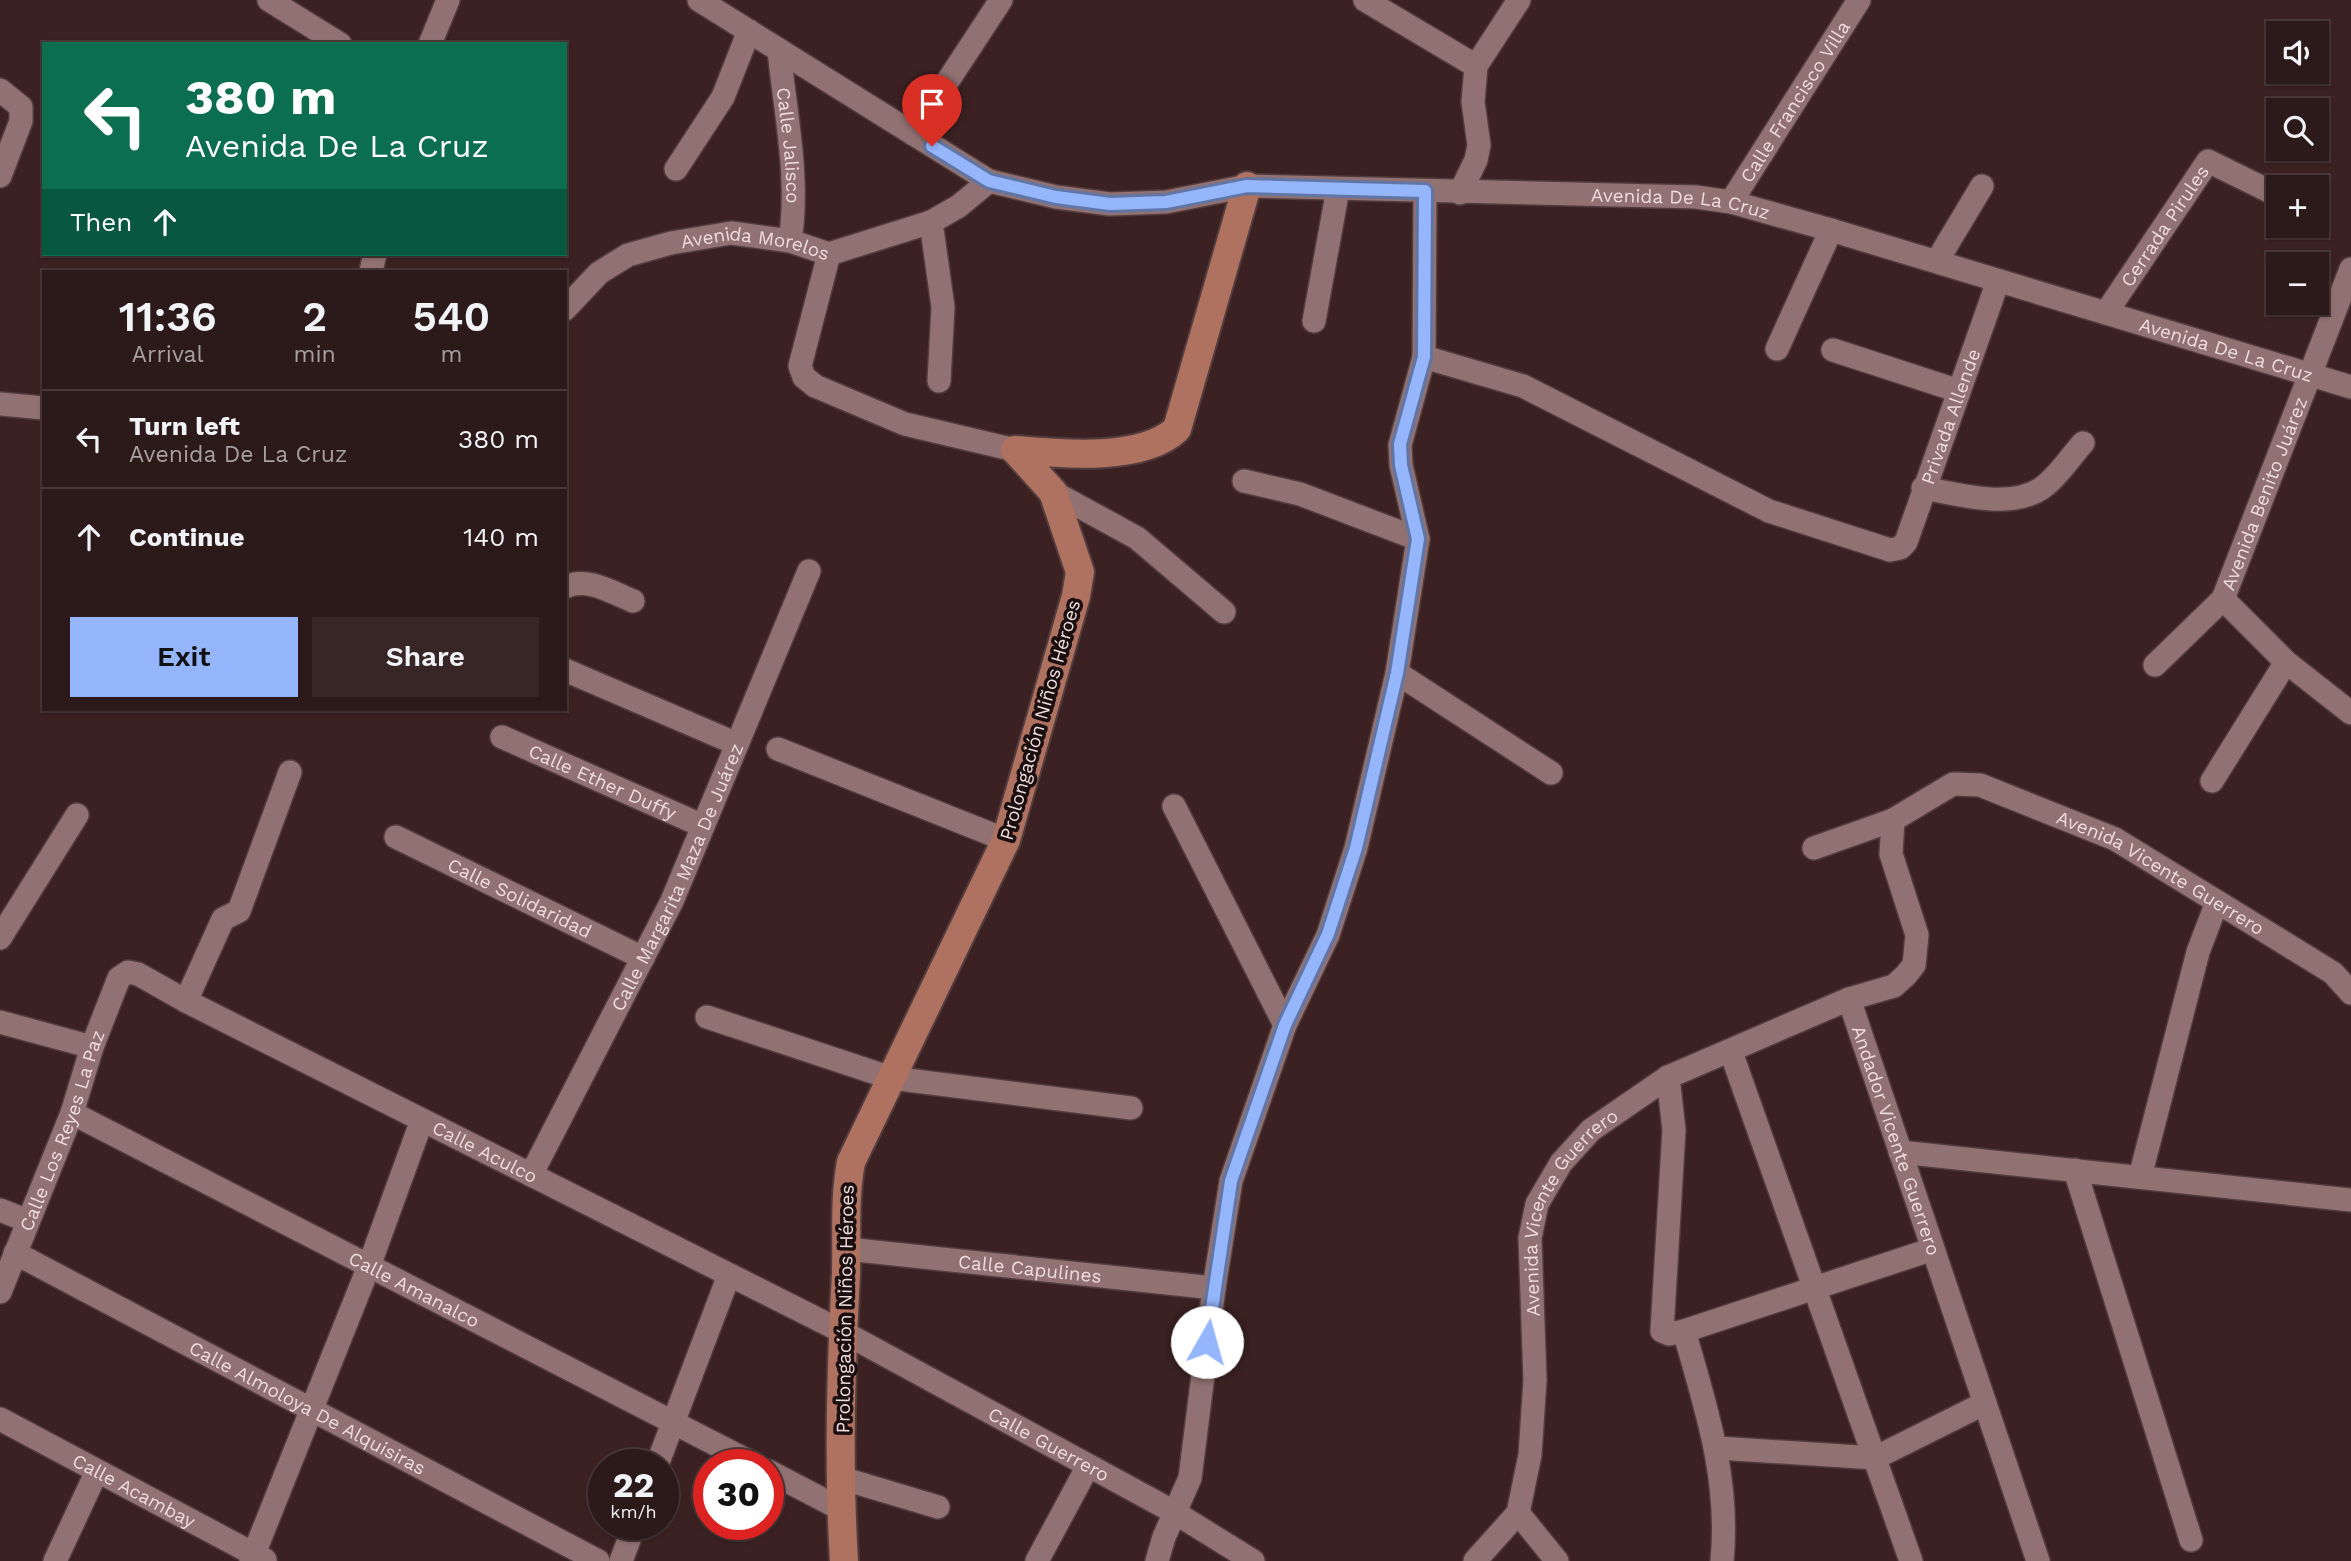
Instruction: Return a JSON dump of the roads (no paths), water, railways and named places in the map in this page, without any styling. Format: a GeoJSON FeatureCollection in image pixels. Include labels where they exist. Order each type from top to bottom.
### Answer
{"type":"FeatureCollection","features":[{"type":"Feature","properties":{"kind":"main road"},"geometry":{"type":"LineString","coordinates":[[1015,450],[1073,455],[1113,451],[1166,440],[1177,429],[1247,186]]}},
{"type":"Feature","properties":{"kind":"main road","name":"Prolongación Niños Héroes"},"geometry":{"type":"LineString","coordinates":[[844,1561],[841,1478],[847,1249],[845,1191],[851,1161],[1006,840],[1076,596],[1080,572],[1053,492],[1015,450]]}},
{"type":"Feature","properties":{"kind":"street"},"geometry":{"type":"LineString","coordinates":[[269,0],[337,42]]}},
{"type":"Feature","properties":{"kind":"street"},"geometry":{"type":"LineString","coordinates":[[431,42],[447,0]]}},
{"type":"Feature","properties":{"kind":"street"},"geometry":{"type":"LineString","coordinates":[[914,134],[1001,0]]}},
{"type":"Feature","properties":{"kind":"street"},"geometry":{"type":"LineString","coordinates":[[1365,0],[1476,66]]}},
{"type":"Feature","properties":{"kind":"street"},"geometry":{"type":"LineString","coordinates":[[1460,192],[1476,160],[1479,145],[1473,102],[1476,66],[1519,0]]}},
{"type":"Feature","properties":{"kind":"street","name":"Calle Francisco Villa"},"geometry":{"type":"LineString","coordinates":[[1731,202],[1859,0]]}},
{"type":"Feature","properties":{"kind":"street","name":"Avenida De La Cruz"},"geometry":{"type":"LineString","coordinates":[[707,2],[989,181],[1056,197],[1110,204],[1166,202],[1247,186],[1696,197],[1731,202],[1937,261],[2351,387]]}},
{"type":"Feature","properties":{"kind":"street"},"geometry":{"type":"LineString","coordinates":[[676,169],[723,97],[749,31]]}},
{"type":"Feature","properties":{"kind":"street","name":"Calle Jalisco"},"geometry":{"type":"LineString","coordinates":[[779,50],[793,196],[790,241]]}},
{"type":"Feature","properties":{"kind":"street"},"geometry":{"type":"LineString","coordinates":[[0,90],[20,107],[21,121],[0,176]]}},
{"type":"Feature","properties":{"kind":"street","name":"Cerrada Pirules"},"geometry":{"type":"LineString","coordinates":[[2106,313],[2208,161],[2266,190]]}},
{"type":"Feature","properties":{"kind":"street","name":"Avenida Morelos"},"geometry":{"type":"LineString","coordinates":[[567,307],[598,272],[628,255],[671,243],[731,233],[790,241],[829,254],[932,222],[959,206],[989,181]]}},
{"type":"Feature","properties":{"kind":"street"},"geometry":{"type":"LineString","coordinates":[[1937,261],[1982,186]]}},
{"type":"Feature","properties":{"kind":"street"},"geometry":{"type":"LineString","coordinates":[[1314,321],[1338,189]]}},
{"type":"Feature","properties":{"kind":"street"},"geometry":{"type":"LineString","coordinates":[[1157,1561],[1174,1512],[1190,1478],[1213,1288],[1231,1181],[1285,1025],[1328,934],[1356,848],[1397,673],[1418,539],[1401,465],[1400,444],[1424,357],[1425,191]]}},
{"type":"Feature","properties":{"kind":"street"},"geometry":{"type":"LineString","coordinates":[[932,222],[943,307],[939,380]]}},
{"type":"Feature","properties":{"kind":"street"},"geometry":{"type":"LineString","coordinates":[[1777,349],[1831,230]]}},
{"type":"Feature","properties":{"kind":"street"},"geometry":{"type":"LineString","coordinates":[[829,254],[800,366],[804,377],[815,386],[905,425],[1015,450]]}},
{"type":"Feature","properties":{"kind":"street","name":"Avenida Benito Juárez"},"geometry":{"type":"LineString","coordinates":[[2223,599],[2351,269]]}},
{"type":"Feature","properties":{"kind":"street","name":"Privada Allende"},"geometry":{"type":"LineString","coordinates":[[1424,357],[1522,386],[1769,511],[1890,550],[1900,548],[1906,542],[1998,281]]}},
{"type":"Feature","properties":{"kind":"street"},"geometry":{"type":"LineString","coordinates":[[1833,350],[1959,391]]}},
{"type":"Feature","properties":{"kind":"street"},"geometry":{"type":"LineString","coordinates":[[0,404],[42,408]]}},
{"type":"Feature","properties":{"kind":"street"},"geometry":{"type":"LineString","coordinates":[[1923,488],[1982,498],[2017,497],[2042,488],[2083,443]]}},
{"type":"Feature","properties":{"kind":"street"},"geometry":{"type":"LineString","coordinates":[[1244,481],[1300,494],[1418,539]]}},
{"type":"Feature","properties":{"kind":"street"},"geometry":{"type":"LineString","coordinates":[[1053,492],[1137,537],[1224,612]]}},
{"type":"Feature","properties":{"kind":"street","name":"Calle Margarita Maza De Juárez"},"geometry":{"type":"LineString","coordinates":[[531,1175],[672,901],[809,570]]}},
{"type":"Feature","properties":{"kind":"street"},"geometry":{"type":"LineString","coordinates":[[567,586],[581,582],[589,583],[633,601]]}},
{"type":"Feature","properties":{"kind":"street"},"geometry":{"type":"LineString","coordinates":[[2155,665],[2223,599],[2286,662],[2351,713]]}},
{"type":"Feature","properties":{"kind":"street"},"geometry":{"type":"LineString","coordinates":[[2212,781],[2286,662]]}},
{"type":"Feature","properties":{"kind":"street"},"geometry":{"type":"LineString","coordinates":[[567,671],[737,744]]}},
{"type":"Feature","properties":{"kind":"street"},"geometry":{"type":"LineString","coordinates":[[1397,673],[1551,772]]}},
{"type":"Feature","properties":{"kind":"street","name":"Calle Ether Duffy"},"geometry":{"type":"LineString","coordinates":[[502,737],[703,826]]}},
{"type":"Feature","properties":{"kind":"street"},"geometry":{"type":"LineString","coordinates":[[778,749],[1006,840]]}},
{"type":"Feature","properties":{"kind":"street"},"geometry":{"type":"LineString","coordinates":[[186,1001],[223,919],[239,911],[290,772]]}},
{"type":"Feature","properties":{"kind":"street","name":"Avenida Vicente Guerrero"},"geometry":{"type":"LineString","coordinates":[[1893,820],[1953,785],[1980,785],[2002,792],[2115,839],[2333,973],[2351,993]]}},
{"type":"Feature","properties":{"kind":"street"},"geometry":{"type":"LineString","coordinates":[[1174,806],[1285,1025]]}},
{"type":"Feature","properties":{"kind":"street"},"geometry":{"type":"LineString","coordinates":[[0,938],[78,816]]}},
{"type":"Feature","properties":{"kind":"street"},"geometry":{"type":"LineString","coordinates":[[1814,848],[1893,820]]}},
{"type":"Feature","properties":{"kind":"street","name":"Andador Vicente Guerrero"},"geometry":{"type":"LineString","coordinates":[[1893,820],[1891,854],[1917,935],[1918,951],[1914,965],[1894,986],[1849,999],[2038,1561]]}},
{"type":"Feature","properties":{"kind":"street","name":"Calle Solidaridad"},"geometry":{"type":"LineString","coordinates":[[396,837],[643,958]]}},
{"type":"Feature","properties":{"kind":"street"},"geometry":{"type":"LineString","coordinates":[[2140,1177],[2199,952],[2217,902]]}},
{"type":"Feature","properties":{"kind":"street","name":"Calle Aculco"},"geometry":{"type":"LineString","coordinates":[[128,972],[138,974],[186,1001],[843,1332]]}},
{"type":"Feature","properties":{"kind":"street","name":"Calle Los Reyes La Paz"},"geometry":{"type":"LineString","coordinates":[[0,1292],[72,1113],[92,1046],[119,978],[128,972]]}},
{"type":"Feature","properties":{"kind":"street","name":"Avenida Vicente Guerrero"},"geometry":{"type":"LineString","coordinates":[[1518,1513],[1530,1455],[1535,1380],[1530,1238],[1537,1204],[1561,1163],[1591,1130],[1668,1077],[1849,999]]}},
{"type":"Feature","properties":{"kind":"street"},"geometry":{"type":"LineString","coordinates":[[707,1017],[891,1078],[1131,1108]]}},
{"type":"Feature","properties":{"kind":"street"},"geometry":{"type":"LineString","coordinates":[[0,1022],[92,1046]]}},
{"type":"Feature","properties":{"kind":"street"},"geometry":{"type":"LineString","coordinates":[[1731,1052],[1911,1561]]}},
{"type":"Feature","properties":{"kind":"street"},"geometry":{"type":"LineString","coordinates":[[1668,1077],[1674,1130],[1673,1331],[1718,1448],[1726,1529],[1722,1561]]}},
{"type":"Feature","properties":{"kind":"street","name":"Calle Amanalco"},"geometry":{"type":"LineString","coordinates":[[72,1113],[725,1449]]}},
{"type":"Feature","properties":{"kind":"street"},"geometry":{"type":"LineString","coordinates":[[257,1559],[422,1120]]}},
{"type":"Feature","properties":{"kind":"street"},"geometry":{"type":"LineString","coordinates":[[1900,1152],[2351,1200]]}},
{"type":"Feature","properties":{"kind":"street"},"geometry":{"type":"LineString","coordinates":[[2075,1170],[2191,1540]]}},
{"type":"Feature","properties":{"kind":"street"},"geometry":{"type":"LineString","coordinates":[[0,1210],[29,1221]]}},
{"type":"Feature","properties":{"kind":"street","name":"Calle Capulines"},"geometry":{"type":"LineString","coordinates":[[847,1249],[1213,1288]]}},
{"type":"Feature","properties":{"kind":"street"},"geometry":{"type":"LineString","coordinates":[[1673,1331],[1933,1249]]}},
{"type":"Feature","properties":{"kind":"street","name":"Calle Almoloya De Alquisiras"},"geometry":{"type":"LineString","coordinates":[[16,1253],[598,1561]]}},
{"type":"Feature","properties":{"kind":"street"},"geometry":{"type":"LineString","coordinates":[[663,1449],[729,1275]]}},
{"type":"Feature","properties":{"kind":"street","name":"Calle Guerrero"},"geometry":{"type":"LineString","coordinates":[[843,1332],[1174,1512],[1252,1560]]}},
{"type":"Feature","properties":{"kind":"street"},"geometry":{"type":"LineString","coordinates":[[1718,1448],[1875,1458],[1985,1403]]}},
{"type":"Feature","properties":{"kind":"street","name":"Calle Acambay"},"geometry":{"type":"LineString","coordinates":[[0,1419],[257,1559]]}},
{"type":"Feature","properties":{"kind":"street"},"geometry":{"type":"LineString","coordinates":[[1037,1561],[1088,1466]]}},
{"type":"Feature","properties":{"kind":"street"},"geometry":{"type":"LineString","coordinates":[[55,1561],[97,1471]]}},
{"type":"Feature","properties":{"kind":"street"},"geometry":{"type":"LineString","coordinates":[[841,1478],[938,1507]]}},
{"type":"Feature","properties":{"kind":"street"},"geometry":{"type":"LineString","coordinates":[[784,1479],[841,1509]]}},
{"type":"Feature","properties":{"kind":"street"},"geometry":{"type":"LineString","coordinates":[[1475,1561],[1518,1513],[1557,1561]]}},
{"type":"Feature","properties":{"kind":"street"},"geometry":{"type":"LineString","coordinates":[[621,1561],[629,1540]]}}]}
